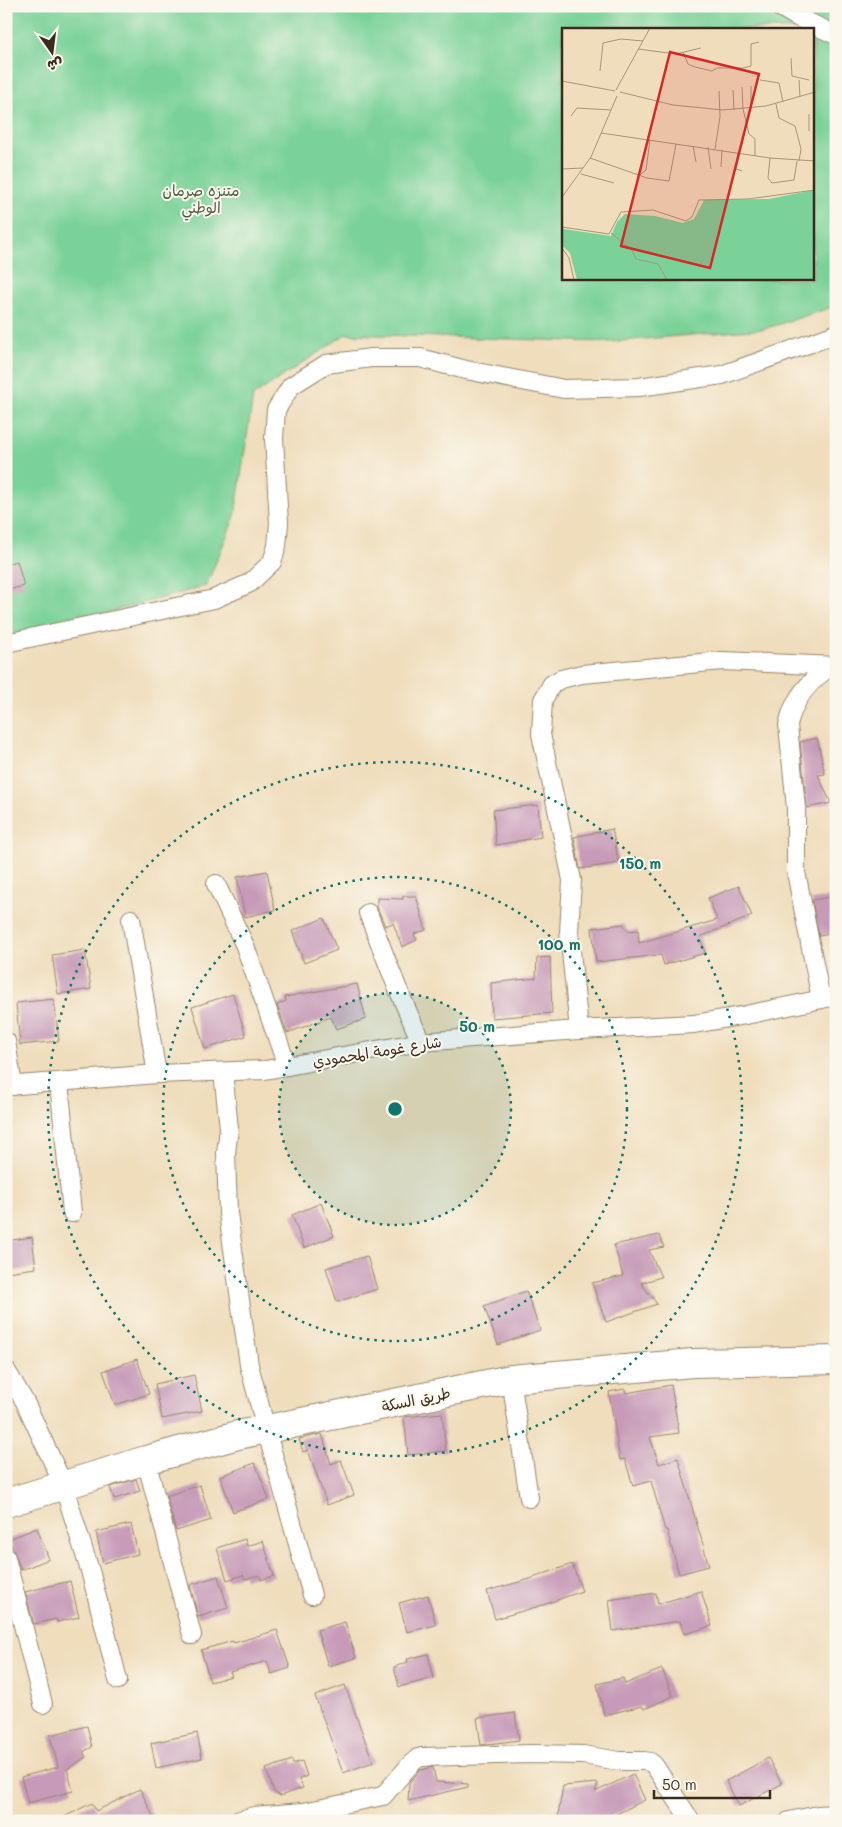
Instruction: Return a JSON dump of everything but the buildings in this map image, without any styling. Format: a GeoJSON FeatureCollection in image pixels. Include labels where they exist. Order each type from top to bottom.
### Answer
{"type":"FeatureCollection","features":[{"type":"Feature","properties":{"kind":"main road","name":"طريق السكة"},"geometry":{"type":"LineString","coordinates":[[6,1503],[146,1460],[266,1430],[511,1379],[693,1364],[836,1360]]}},
{"type":"Feature","properties":{"kind":"street"},"geometry":{"type":"LineString","coordinates":[[778,6],[836,35]]}},
{"type":"Feature","properties":{"kind":"street"},"geometry":{"type":"LineString","coordinates":[[6,643],[214,599],[250,583],[272,562],[277,546],[279,523],[274,438],[276,410],[291,386],[326,364],[371,358],[420,358],[466,370],[564,389],[639,387],[722,375],[836,334]]}},
{"type":"Feature","properties":{"kind":"street"},"geometry":{"type":"LineString","coordinates":[[579,1030],[569,932],[572,880],[541,734],[543,700],[552,684],[561,679],[582,674],[722,661],[834,666]]}},
{"type":"Feature","properties":{"kind":"street"},"geometry":{"type":"LineString","coordinates":[[828,997],[796,872],[796,808],[788,725],[791,712],[804,689],[816,676],[834,666]]}},
{"type":"Feature","properties":{"kind":"street"},"geometry":{"type":"LineString","coordinates":[[216,884],[245,946],[287,1066]]}},
{"type":"Feature","properties":{"kind":"street"},"geometry":{"type":"LineString","coordinates":[[368,913],[397,987],[422,1042]]}},
{"type":"Feature","properties":{"kind":"street"},"geometry":{"type":"LineString","coordinates":[[130,919],[158,1074]]}},
{"type":"Feature","properties":{"kind":"street","name":"شارع غومة المحمودي"},"geometry":{"type":"LineString","coordinates":[[10,1086],[158,1074],[265,1070],[422,1042],[579,1030],[694,1024],[828,997]]}},
{"type":"Feature","properties":{"kind":"street"},"geometry":{"type":"LineString","coordinates":[[6,1041],[10,1086]]}},
{"type":"Feature","properties":{"kind":"street"},"geometry":{"type":"LineString","coordinates":[[223,1072],[228,1128],[226,1153],[228,1213],[249,1365],[312,1595]]}},
{"type":"Feature","properties":{"kind":"street"},"geometry":{"type":"LineString","coordinates":[[59,1082],[72,1213]]}},
{"type":"Feature","properties":{"kind":"street"},"geometry":{"type":"LineString","coordinates":[[6,1370],[25,1402],[63,1484],[91,1574],[118,1680]]}},
{"type":"Feature","properties":{"kind":"street"},"geometry":{"type":"LineString","coordinates":[[511,1379],[529,1498]]}},
{"type":"Feature","properties":{"kind":"street"},"geometry":{"type":"LineString","coordinates":[[146,1460],[192,1635]]}},
{"type":"Feature","properties":{"kind":"street"},"geometry":{"type":"LineString","coordinates":[[6,1558],[43,1704]]}},
{"type":"Feature","properties":{"kind":"street"},"geometry":{"type":"LineString","coordinates":[[237,1821],[254,1816],[303,1812],[383,1796],[410,1765],[422,1757],[531,1754],[583,1755],[619,1761],[650,1762],[654,1765],[691,1821]]}},
{"type":"Feature","properties":{"kind":"street"},"geometry":{"type":"LineString","coordinates":[[789,1821],[818,1815],[836,1814]]}},
{"type":"Feature","properties":{"kind":"green space","name":"متنزه صرمان الوطني"},"geometry":{"type":"Polygon","coordinates":[[[6,6],[836,6],[836,306],[764,329],[607,342],[346,334],[253,396],[235,516],[206,586],[6,640],[6,6]]]}}]}
